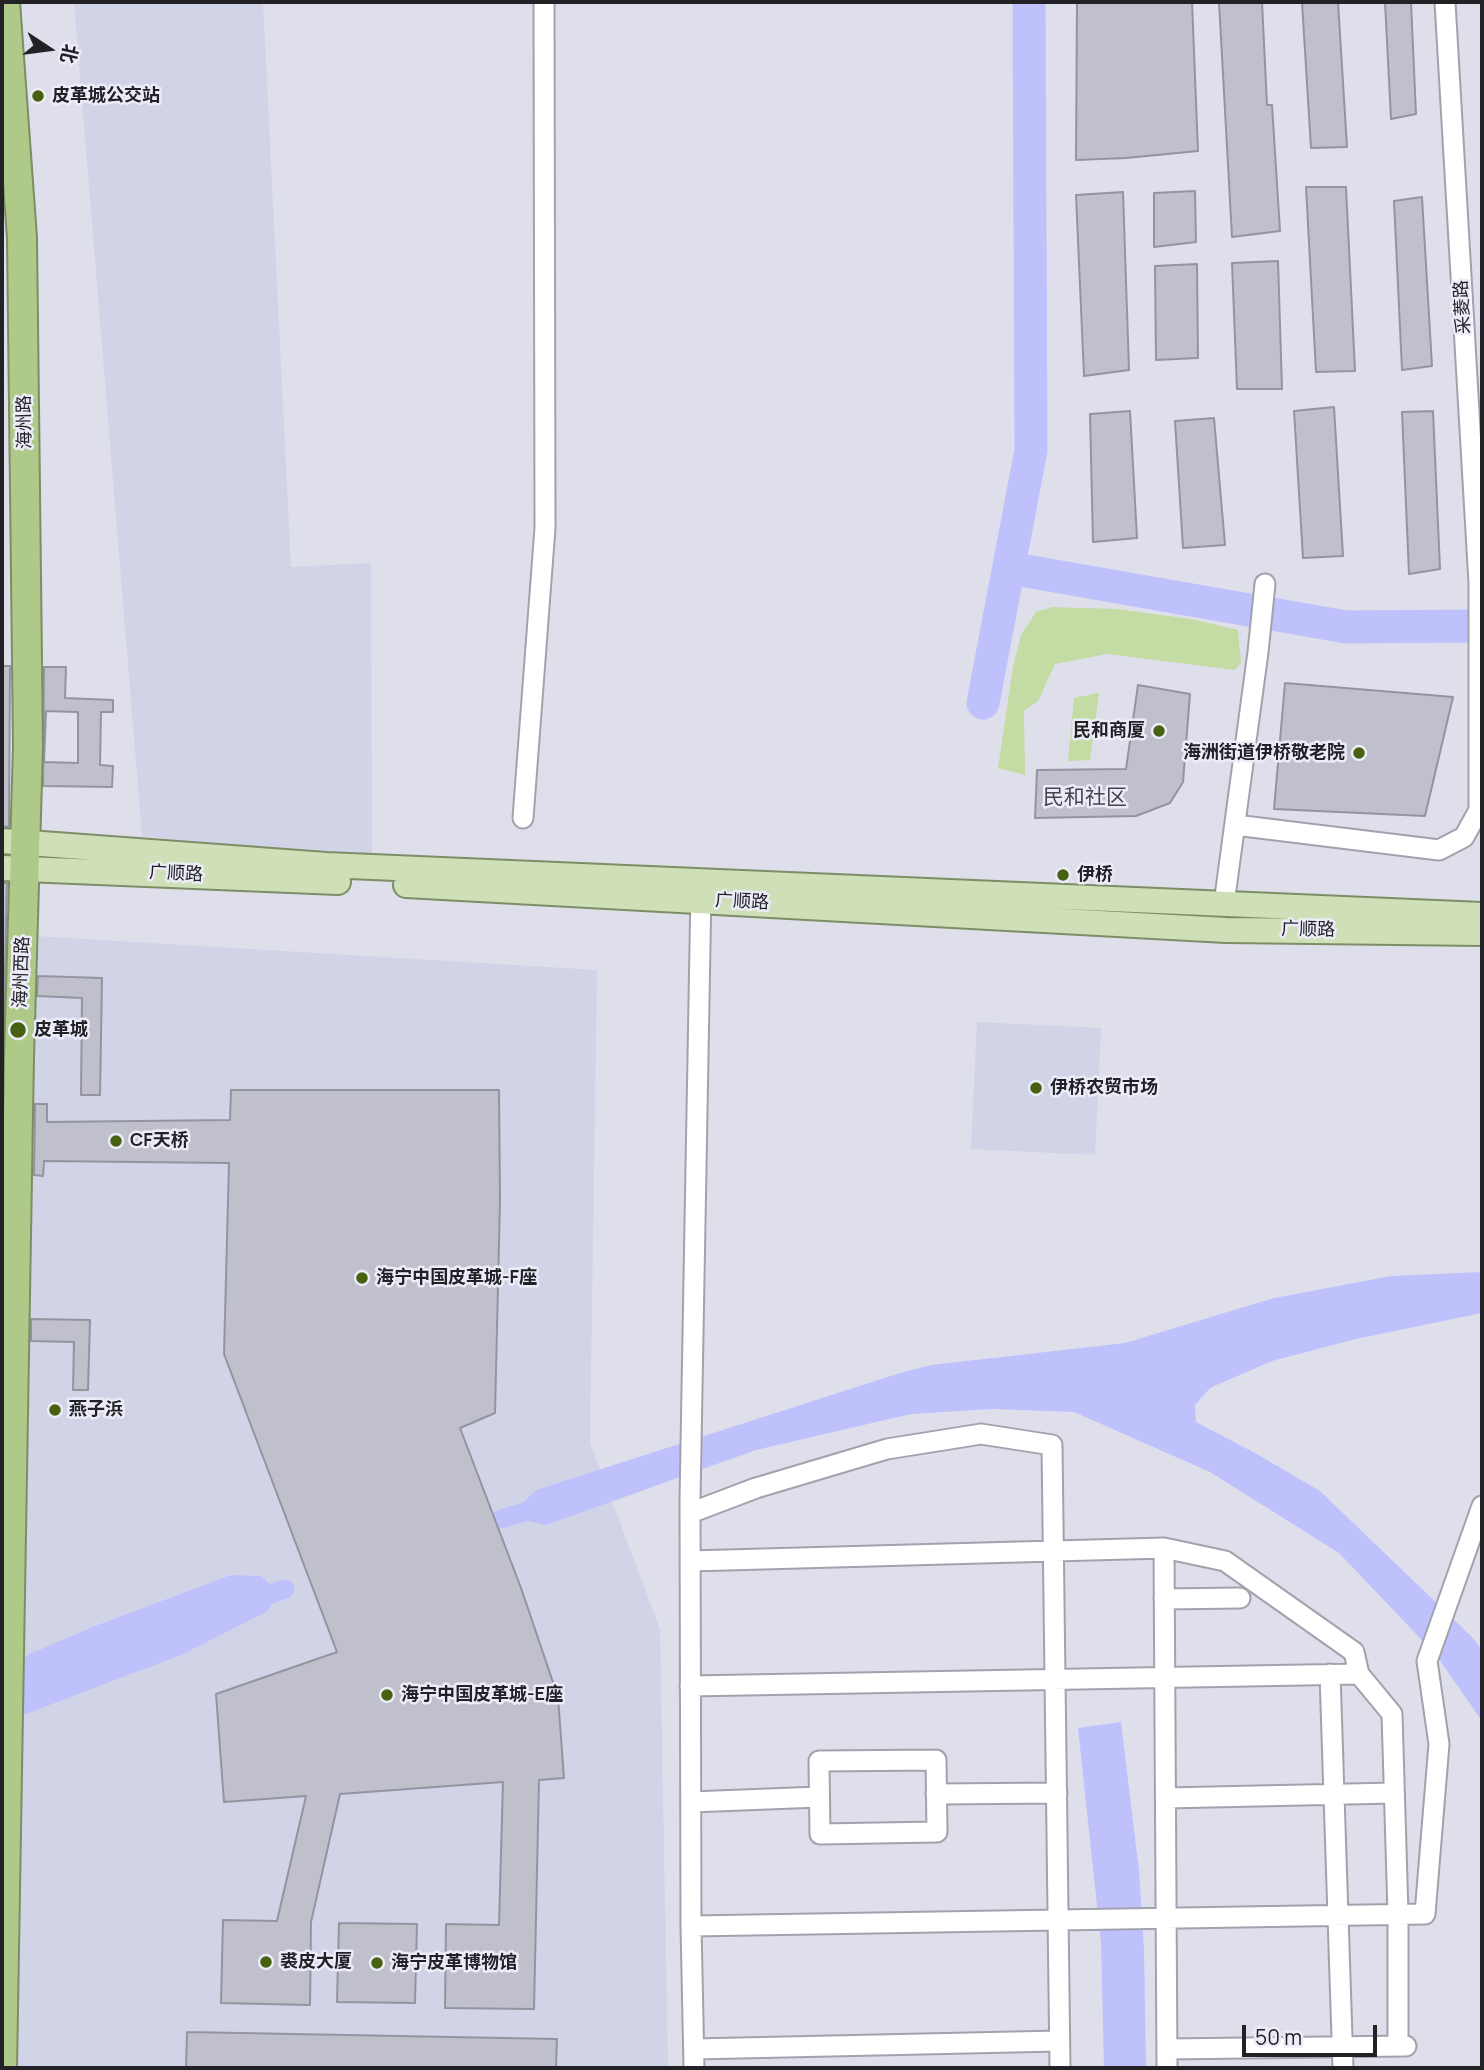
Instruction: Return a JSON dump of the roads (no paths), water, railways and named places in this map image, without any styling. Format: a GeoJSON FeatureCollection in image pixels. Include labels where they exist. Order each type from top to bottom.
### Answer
{"type":"FeatureCollection","features":[{"type":"Feature","properties":{"kind":"highway","name":"海州路"},"geometry":{"type":"LineString","coordinates":[[5,2],[22,237],[28,746],[14,854]]}},
{"type":"Feature","properties":{"kind":"highway","name":"海州西路"},"geometry":{"type":"LineString","coordinates":[[2,2068],[19,1057],[14,854]]}},
{"type":"Feature","properties":{"kind":"main road","name":"广顺路"},"geometry":{"type":"LineString","coordinates":[[14,854],[326,865],[1226,930],[1475,924]]}},
{"type":"Feature","properties":{"kind":"main road","name":"广顺路"},"geometry":{"type":"LineString","coordinates":[[701,891],[1224,904],[1475,924]]}},
{"type":"Feature","properties":{"kind":"street"},"geometry":{"type":"LineString","coordinates":[[523,818],[545,528],[544,2]]}},
{"type":"Feature","properties":{"kind":"street","name":"采菱路"},"geometry":{"type":"LineString","coordinates":[[1235,825],[1439,850],[1464,836],[1479,810],[1479,583],[1445,2]]}},
{"type":"Feature","properties":{"kind":"street"},"geometry":{"type":"LineString","coordinates":[[1224,904],[1265,584]]}},
{"type":"Feature","properties":{"kind":"street"},"geometry":{"type":"LineString","coordinates":[[701,891],[690,1506],[694,2059],[1059,2040]]}},
{"type":"Feature","properties":{"kind":"street"},"geometry":{"type":"LineString","coordinates":[[690,1506],[887,1449],[981,1434],[1052,1445],[1057,1793],[1067,1920],[1059,2040],[1060,2068]]}},
{"type":"Feature","properties":{"kind":"street"},"geometry":{"type":"LineString","coordinates":[[691,1926],[1425,1914],[1439,1744],[1427,1661],[1482,1506]]}},
{"type":"Feature","properties":{"kind":"street"},"geometry":{"type":"LineString","coordinates":[[690,1561],[1164,1548],[1224,1561],[1354,1652],[1359,1674],[1392,1714],[1402,2046],[1343,2046],[1167,2059],[1164,1548]]}},
{"type":"Feature","properties":{"kind":"street"},"geometry":{"type":"LineString","coordinates":[[1164,1599],[1240,1598]]}},
{"type":"Feature","properties":{"kind":"street"},"geometry":{"type":"LineString","coordinates":[[1329,1674],[1343,2068]]}},
{"type":"Feature","properties":{"kind":"street"},"geometry":{"type":"LineString","coordinates":[[690,1686],[1359,1674]]}},
{"type":"Feature","properties":{"kind":"street"},"geometry":{"type":"LineString","coordinates":[[936,1760],[937,1832],[820,1834],[819,1797],[819,1761],[936,1760]]}},
{"type":"Feature","properties":{"kind":"street"},"geometry":{"type":"LineString","coordinates":[[936,1794],[1057,1793]]}},
{"type":"Feature","properties":{"kind":"street"},"geometry":{"type":"LineString","coordinates":[[1166,1798],[1394,1793]]}},
{"type":"Feature","properties":{"kind":"street"},"geometry":{"type":"LineString","coordinates":[[691,1802],[819,1797]]}},
{"type":"Feature","properties":{"kind":"water"},"geometry":{"type":"Polygon","coordinates":[[[1482,1272],[1482,1313],[1356,1339],[1272,1361],[1210,1388],[1195,1405],[1196,1422],[1320,1491],[1471,1636],[1482,1650],[1482,1721],[1436,1655],[1339,1553],[1210,1472],[1074,1412],[993,1409],[911,1414],[756,1450],[546,1525],[509,1517],[536,1490],[931,1365],[1125,1343],[1274,1298],[1391,1276],[1482,1272]]]}},
{"type":"Feature","properties":{"kind":"water"},"geometry":{"type":"Polygon","coordinates":[[[231,1575],[261,1576],[277,1591],[268,1611],[181,1655],[2,1723],[2,1666],[95,1626],[231,1575]]]}},
{"type":"Feature","properties":{"kind":"water"},"geometry":{"type":"Polygon","coordinates":[[[1121,1722],[1139,1871],[1144,1948],[1146,2068],[1104,2068],[1101,1943],[1078,1728],[1121,1722]]]}},
{"type":"Feature","properties":{"kind":"waterway"},"geometry":{"type":"LineString","coordinates":[[983,703],[1031,450],[1029,2]]}},
{"type":"Feature","properties":{"kind":"waterway"},"geometry":{"type":"LineString","coordinates":[[1009,568],[1346,627],[1482,626]]}},
{"type":"Feature","properties":{"kind":"waterway"},"geometry":{"type":"LineString","coordinates":[[501,1519],[534,1509]]}},
{"type":"Feature","properties":{"kind":"waterway"},"geometry":{"type":"LineString","coordinates":[[253,1600],[285,1589]]}},
{"type":"Feature","properties":{"kind":"place","name":"皮革城公交站"},"geometry":{"type":"Point","coordinates":[38,96]}},
{"type":"Feature","properties":{"kind":"place","name":"民和商厦"},"geometry":{"type":"Point","coordinates":[1159,731]}},
{"type":"Feature","properties":{"kind":"place","name":"海洲街道伊桥敬老院"},"geometry":{"type":"Point","coordinates":[1359,753]}},
{"type":"Feature","properties":{"kind":"place","name":"伊桥"},"geometry":{"type":"Point","coordinates":[1063,875]}},
{"type":"Feature","properties":{"kind":"place","name":"皮革城"},"geometry":{"type":"Point","coordinates":[18,1030]}},
{"type":"Feature","properties":{"kind":"place","name":"伊桥农贸市场"},"geometry":{"type":"Point","coordinates":[1036,1088]}},
{"type":"Feature","properties":{"kind":"place","name":"CF天桥"},"geometry":{"type":"Point","coordinates":[116,1141]}},
{"type":"Feature","properties":{"kind":"place","name":"海宁中国皮革城-F座"},"geometry":{"type":"Point","coordinates":[362,1278]}},
{"type":"Feature","properties":{"kind":"place","name":"燕子浜"},"geometry":{"type":"Point","coordinates":[55,1410]}},
{"type":"Feature","properties":{"kind":"place","name":"海宁中国皮革城-E座"},"geometry":{"type":"Point","coordinates":[387,1695]}},
{"type":"Feature","properties":{"kind":"place","name":"裘皮大厦"},"geometry":{"type":"Point","coordinates":[266,1962]}},
{"type":"Feature","properties":{"kind":"place","name":"海宁皮革博物馆"},"geometry":{"type":"Point","coordinates":[377,1963]}},
{"type":"Feature","properties":{"kind":"district","name":"民和社区"},"geometry":{"type":"Point","coordinates":[1085,798]}}]}
